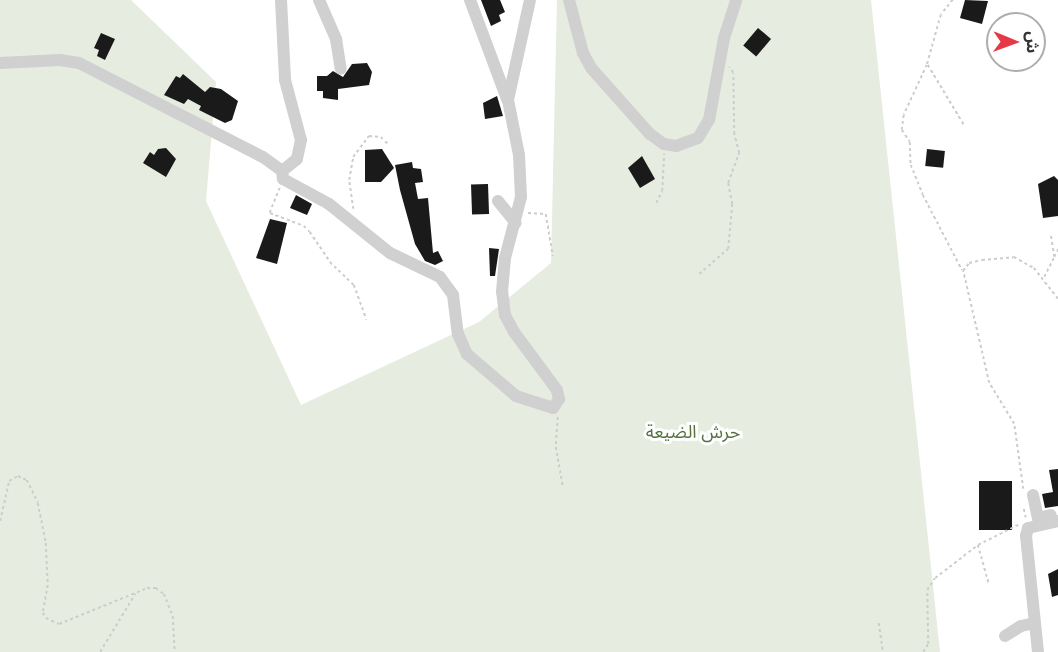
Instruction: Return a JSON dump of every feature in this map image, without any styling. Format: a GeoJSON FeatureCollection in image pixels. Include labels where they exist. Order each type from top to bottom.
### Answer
{"type":"FeatureCollection","features":[{"type":"Feature","properties":{"kind":"street"},"geometry":{"type":"LineString","coordinates":[[281,0],[286,89],[301,140],[297,159],[282,175]]}},
{"type":"Feature","properties":{"kind":"street"},"geometry":{"type":"LineString","coordinates":[[319,0],[336,39],[341,69]]}},
{"type":"Feature","properties":{"kind":"street"},"geometry":{"type":"LineString","coordinates":[[0,63],[60,60],[79,63],[238,142],[282,175],[329,204],[390,253],[440,277],[453,295],[458,334],[467,354],[516,396],[548,408],[557,405],[557,390],[505,315],[502,292],[505,258],[517,219],[519,155],[508,100],[470,0]]}},
{"type":"Feature","properties":{"kind":"street"},"geometry":{"type":"LineString","coordinates":[[508,100],[530,0]]}},
{"type":"Feature","properties":{"kind":"street"},"geometry":{"type":"LineString","coordinates":[[569,0],[577,36],[592,69],[633,118],[664,144],[689,144],[705,130],[736,0]]}},
{"type":"Feature","properties":{"kind":"street"},"geometry":{"type":"LineString","coordinates":[[498,201],[517,219]]}},
{"type":"Feature","properties":{"kind":"street"},"geometry":{"type":"LineString","coordinates":[[1028,495],[1038,518],[1058,513]]}},
{"type":"Feature","properties":{"kind":"street"},"geometry":{"type":"LineString","coordinates":[[1038,652],[1028,528],[1058,521]]}},
{"type":"Feature","properties":{"kind":"street"},"geometry":{"type":"LineString","coordinates":[[1005,636],[1035,619],[1042,609],[1036,579],[1039,574]]}},
{"type":"Feature","properties":{"kind":"path"},"geometry":{"type":"LineString","coordinates":[[953,0],[940,15],[927,65],[904,115],[902,130],[910,142],[911,165],[923,195],[963,271],[989,384],[1014,424],[1028,495]]}},
{"type":"Feature","properties":{"kind":"path"},"geometry":{"type":"LineString","coordinates":[[699,274],[728,249],[732,204],[728,183],[739,153],[734,134],[733,73],[721,57]]}},
{"type":"Feature","properties":{"kind":"path"},"geometry":{"type":"LineString","coordinates":[[927,65],[964,125]]}},
{"type":"Feature","properties":{"kind":"path"},"geometry":{"type":"LineString","coordinates":[[355,213],[349,197],[349,166],[353,157],[369,136],[381,137],[389,145]]}},
{"type":"Feature","properties":{"kind":"path"},"geometry":{"type":"LineString","coordinates":[[656,203],[662,191],[664,144]]}},
{"type":"Feature","properties":{"kind":"path"},"geometry":{"type":"LineString","coordinates":[[282,175],[270,213],[310,232],[330,261],[354,285],[368,320]]}},
{"type":"Feature","properties":{"kind":"path"},"geometry":{"type":"LineString","coordinates":[[517,219],[536,211],[546,214],[553,256]]}},
{"type":"Feature","properties":{"kind":"path"},"geometry":{"type":"LineString","coordinates":[[1050,233],[1054,257]]}},
{"type":"Feature","properties":{"kind":"path"},"geometry":{"type":"LineString","coordinates":[[1044,278],[1058,249]]}},
{"type":"Feature","properties":{"kind":"path"},"geometry":{"type":"LineString","coordinates":[[963,271],[969,263],[1014,257],[1034,267],[1058,299]]}},
{"type":"Feature","properties":{"kind":"path"},"geometry":{"type":"LineString","coordinates":[[557,405],[556,447],[563,485]]}},
{"type":"Feature","properties":{"kind":"path"},"geometry":{"type":"LineString","coordinates":[[0,521],[9,481],[18,476],[27,480],[38,504],[46,543],[48,585],[43,613],[51,622],[65,622],[135,593],[156,588],[164,594],[173,616],[175,652]]}},
{"type":"Feature","properties":{"kind":"path"},"geometry":{"type":"LineString","coordinates":[[923,652],[928,644],[927,590],[949,566],[978,544],[1012,530],[1023,514],[1025,505]]}},
{"type":"Feature","properties":{"kind":"path"},"geometry":{"type":"LineString","coordinates":[[1023,514],[1028,528]]}},
{"type":"Feature","properties":{"kind":"path"},"geometry":{"type":"LineString","coordinates":[[978,544],[989,584]]}},
{"type":"Feature","properties":{"kind":"path"},"geometry":{"type":"LineString","coordinates":[[100,652],[135,593]]}},
{"type":"Feature","properties":{"kind":"path"},"geometry":{"type":"LineString","coordinates":[[879,623],[883,652]]}},
{"type":"Feature","properties":{"kind":"green space","name":"حرش الضيعة"},"geometry":{"type":"Polygon","coordinates":[[[0,0],[131,0],[216,82],[206,201],[301,405],[479,322],[551,263],[557,0],[871,0],[940,652],[0,652],[0,0]]]}},
{"type":"Feature","properties":{"kind":"building"},"geometry":{"type":"Polygon","coordinates":[[[481,0],[500,0],[505,12],[499,15],[501,21],[491,26],[481,0]]]}},
{"type":"Feature","properties":{"kind":"building"},"geometry":{"type":"Polygon","coordinates":[[[965,0],[988,1],[982,24],[960,18],[965,0]]]}},
{"type":"Feature","properties":{"kind":"building"},"geometry":{"type":"Polygon","coordinates":[[[758,28],[771,39],[756,57],[743,46],[758,28]]]}},
{"type":"Feature","properties":{"kind":"building"},"geometry":{"type":"Polygon","coordinates":[[[101,33],[115,39],[105,60],[97,56],[99,50],[94,48],[101,33]]]}},
{"type":"Feature","properties":{"kind":"building"},"geometry":{"type":"Polygon","coordinates":[[[367,63],[372,72],[369,85],[338,89],[338,100],[323,98],[323,91],[317,91],[317,76],[327,76],[333,71],[343,77],[352,64],[367,63]]]}},
{"type":"Feature","properties":{"kind":"building"},"geometry":{"type":"Polygon","coordinates":[[[183,74],[205,92],[210,87],[221,89],[238,101],[232,120],[225,123],[199,110],[201,106],[188,99],[184,104],[164,95],[176,76],[180,78],[183,74]]]}},
{"type":"Feature","properties":{"kind":"building"},"geometry":{"type":"Polygon","coordinates":[[[497,96],[503,116],[485,119],[483,103],[497,96]]]}},
{"type":"Feature","properties":{"kind":"building"},"geometry":{"type":"Polygon","coordinates":[[[166,148],[176,159],[166,177],[143,163],[150,152],[154,155],[158,149],[166,148]]]}},
{"type":"Feature","properties":{"kind":"building"},"geometry":{"type":"Polygon","coordinates":[[[382,149],[394,168],[381,182],[365,182],[365,150],[382,149]]]}},
{"type":"Feature","properties":{"kind":"building"},"geometry":{"type":"Polygon","coordinates":[[[927,149],[945,151],[943,168],[925,166],[927,149]]]}},
{"type":"Feature","properties":{"kind":"building"},"geometry":{"type":"Polygon","coordinates":[[[642,156],[655,179],[640,188],[628,168],[642,156]]]}},
{"type":"Feature","properties":{"kind":"building"},"geometry":{"type":"Polygon","coordinates":[[[412,162],[413,168],[421,169],[423,182],[415,183],[418,199],[428,198],[433,253],[438,251],[443,261],[435,265],[425,261],[415,244],[400,190],[395,165],[412,162]]]}},
{"type":"Feature","properties":{"kind":"building"},"geometry":{"type":"Polygon","coordinates":[[[1054,176],[1058,180],[1058,216],[1043,218],[1038,184],[1054,176]]]}},
{"type":"Feature","properties":{"kind":"building"},"geometry":{"type":"Polygon","coordinates":[[[488,184],[489,214],[472,215],[471,185],[488,184]]]}},
{"type":"Feature","properties":{"kind":"building"},"geometry":{"type":"Polygon","coordinates":[[[296,195],[312,204],[307,215],[290,208],[296,195]]]}},
{"type":"Feature","properties":{"kind":"building"},"geometry":{"type":"Polygon","coordinates":[[[270,219],[287,223],[277,264],[256,258],[270,219]]]}},
{"type":"Feature","properties":{"kind":"building"},"geometry":{"type":"Polygon","coordinates":[[[489,248],[499,249],[495,276],[490,276],[489,248]]]}},
{"type":"Feature","properties":{"kind":"building"},"geometry":{"type":"Polygon","coordinates":[[[1058,469],[1058,506],[1045,508],[1042,494],[1053,492],[1049,470],[1058,469]]]}},
{"type":"Feature","properties":{"kind":"building"},"geometry":{"type":"Polygon","coordinates":[[[979,481],[1012,481],[1012,530],[979,530],[979,481]]]}},
{"type":"Feature","properties":{"kind":"building"},"geometry":{"type":"Polygon","coordinates":[[[1058,569],[1058,595],[1052,597],[1048,574],[1058,569]]]}}]}
